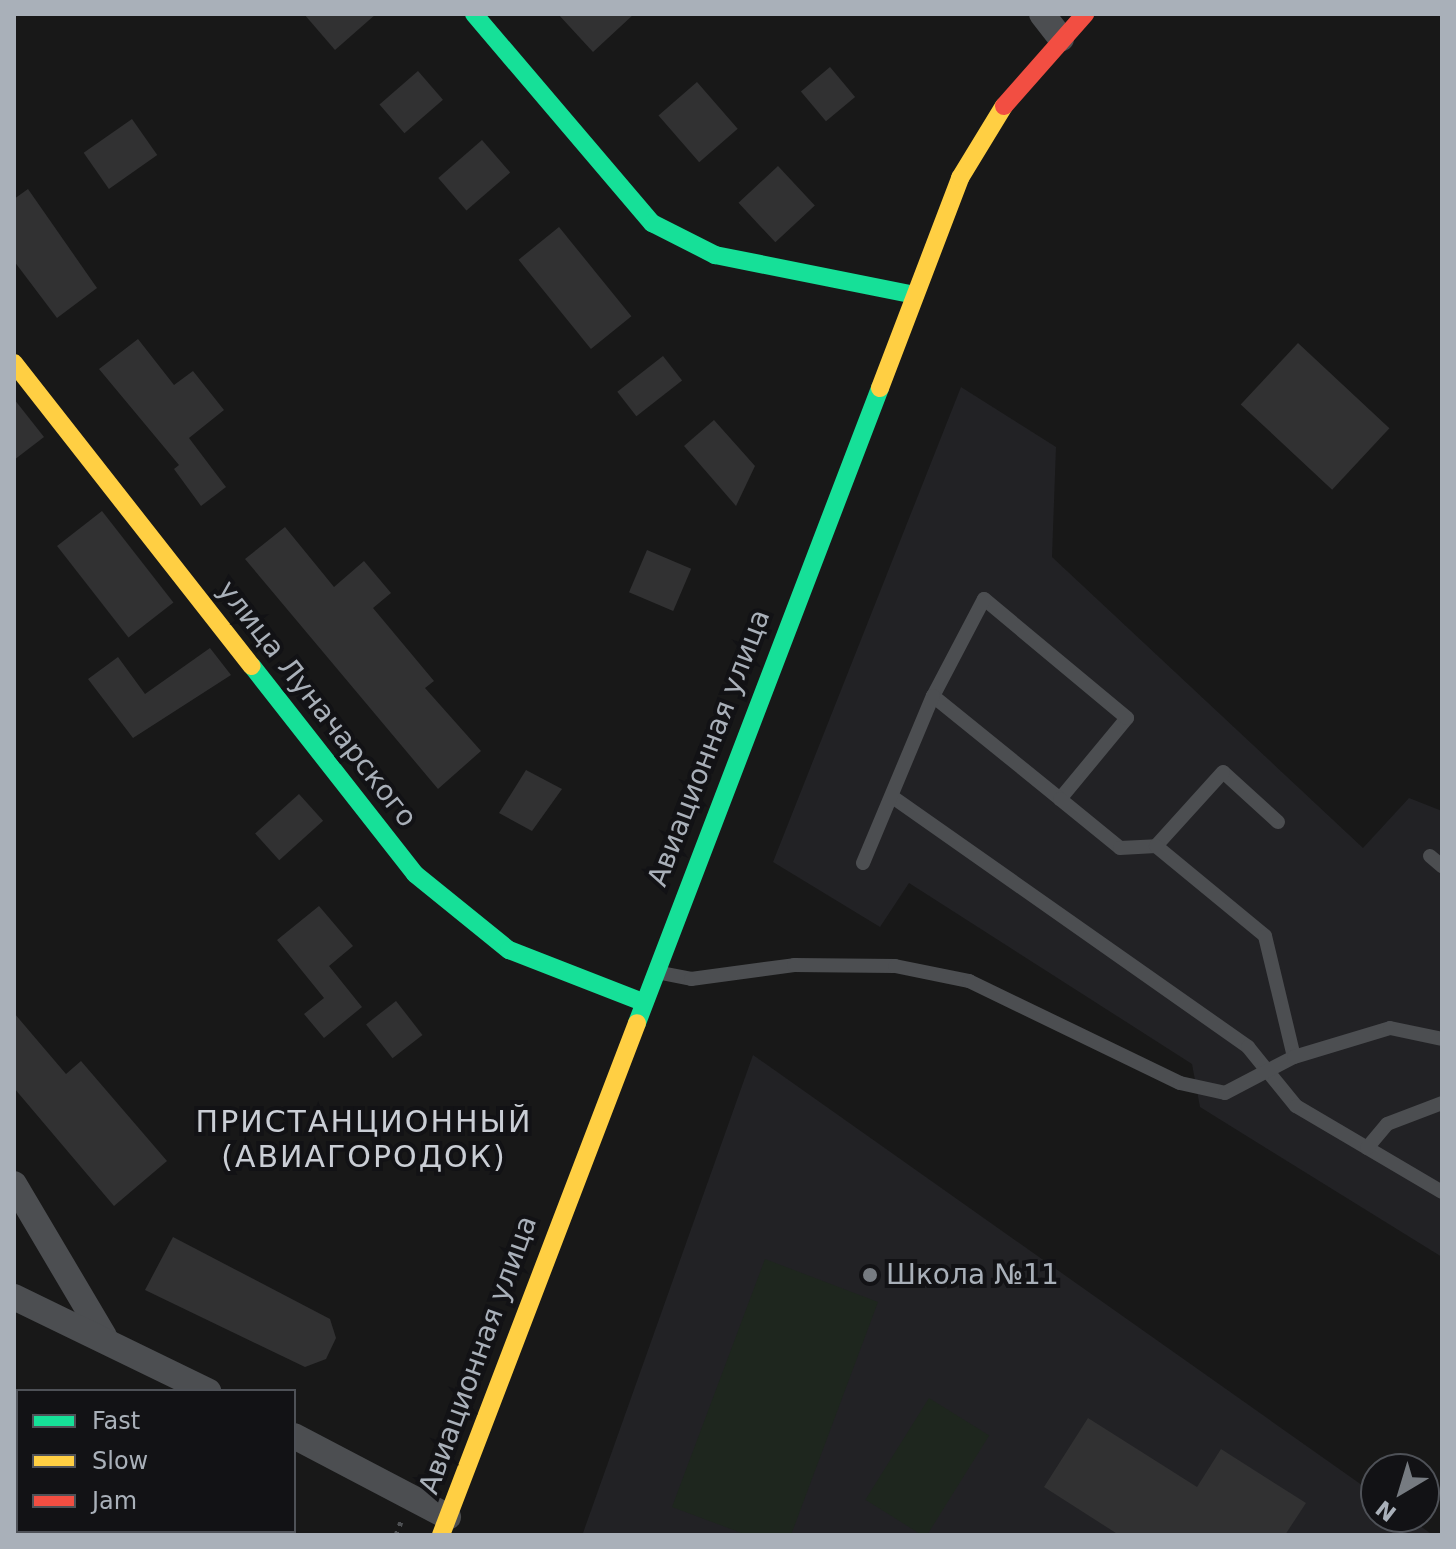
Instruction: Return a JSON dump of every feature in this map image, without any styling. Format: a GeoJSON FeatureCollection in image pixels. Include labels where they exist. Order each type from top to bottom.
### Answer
{"type":"FeatureCollection","features":[{"type":"Feature","properties":{"kind":"street"},"geometry":{"type":"LineString","coordinates":[[474,14],[652,223],[715,255],[915,295]]}},
{"type":"Feature","properties":{"kind":"street"},"geometry":{"type":"LineString","coordinates":[[1042,14],[1061,38]]}},
{"type":"Feature","properties":{"kind":"street","name":"Авиационная улица"},"geometry":{"type":"LineString","coordinates":[[444,1526],[640,1001],[960,178],[1010,95],[1085,14]]}},
{"type":"Feature","properties":{"kind":"street","name":"улица Луначарского"},"geometry":{"type":"LineString","coordinates":[[14,363],[415,874],[509,950],[640,1001]]}},
{"type":"Feature","properties":{"kind":"street"},"geometry":{"type":"LineString","coordinates":[[14,1184],[104,1336]]}},
{"type":"Feature","properties":{"kind":"street"},"geometry":{"type":"LineString","coordinates":[[14,1297],[104,1336],[204,1389]]}},
{"type":"Feature","properties":{"kind":"street"},"geometry":{"type":"LineString","coordinates":[[296,1437],[444,1526]]}},
{"type":"Feature","properties":{"kind":"lane"},"geometry":{"type":"LineString","coordinates":[[863,863],[894,798],[933,696],[984,599],[1127,718],[1060,799]]}},
{"type":"Feature","properties":{"kind":"lane"},"geometry":{"type":"LineString","coordinates":[[933,696],[1120,848],[1156,846],[1265,936],[1294,1057]]}},
{"type":"Feature","properties":{"kind":"lane"},"geometry":{"type":"LineString","coordinates":[[1156,846],[1223,772],[1278,822]]}},
{"type":"Feature","properties":{"kind":"lane"},"geometry":{"type":"LineString","coordinates":[[894,798],[1248,1047],[1296,1106],[1442,1192]]}},
{"type":"Feature","properties":{"kind":"lane"},"geometry":{"type":"LineString","coordinates":[[1430,856],[1442,866]]}},
{"type":"Feature","properties":{"kind":"lane"},"geometry":{"type":"LineString","coordinates":[[652,971],[691,979],[794,965],[895,966],[969,981],[1180,1083],[1225,1093],[1294,1057],[1390,1028],[1442,1039]]}},
{"type":"Feature","properties":{"kind":"lane"},"geometry":{"type":"LineString","coordinates":[[1367,1148],[1387,1124],[1442,1103]]}},
{"type":"Feature","properties":{"kind":"shaded area"},"geometry":{"type":"Polygon","coordinates":[[[961,387],[1056,447],[1052,557],[1363,848],[1409,798],[1442,811],[1442,1257],[1200,1107],[1192,1064],[909,883],[880,927],[773,862],[961,387]]]}},
{"type":"Feature","properties":{"kind":"shaded area","name":"Школа №11"},"geometry":{"type":"Polygon","coordinates":[[[753,1055],[1360,1484],[1360,1533],[1433,1535],[583,1533],[753,1055]]]}},
{"type":"Feature","properties":{"kind":"shaded area"},"geometry":{"type":"Polygon","coordinates":[[[765,1259],[878,1302],[791,1535],[747,1535],[672,1507],[765,1259]]]}},
{"type":"Feature","properties":{"kind":"shaded area"},"geometry":{"type":"Polygon","coordinates":[[[929,1398],[989,1436],[927,1535],[922,1535],[865,1500],[929,1398]]]}},
{"type":"Feature","properties":{"kind":"building"},"geometry":{"type":"Polygon","coordinates":[[[304,14],[376,14],[335,50],[304,14]]]}},
{"type":"Feature","properties":{"kind":"building"},"geometry":{"type":"Polygon","coordinates":[[[558,14],[634,14],[593,52],[558,14]]]}},
{"type":"Feature","properties":{"kind":"building"},"geometry":{"type":"Polygon","coordinates":[[[830,67],[855,97],[826,121],[801,91],[830,67]]]}},
{"type":"Feature","properties":{"kind":"building"},"geometry":{"type":"Polygon","coordinates":[[[418,71],[443,100],[404,133],[380,104],[418,71]]]}},
{"type":"Feature","properties":{"kind":"building"},"geometry":{"type":"Polygon","coordinates":[[[697,82],[738,129],[699,162],[659,115],[697,82]]]}},
{"type":"Feature","properties":{"kind":"building"},"geometry":{"type":"Polygon","coordinates":[[[132,119],[157,155],[109,189],[84,153],[132,119]]]}},
{"type":"Feature","properties":{"kind":"building"},"geometry":{"type":"Polygon","coordinates":[[[482,140],[510,172],[466,211],[438,178],[482,140]]]}},
{"type":"Feature","properties":{"kind":"building"},"geometry":{"type":"Polygon","coordinates":[[[778,166],[815,205],[775,242],[739,203],[778,166]]]}},
{"type":"Feature","properties":{"kind":"building"},"geometry":{"type":"Polygon","coordinates":[[[28,189],[97,288],[57,318],[14,261],[14,199],[28,189]]]}},
{"type":"Feature","properties":{"kind":"building"},"geometry":{"type":"Polygon","coordinates":[[[559,227],[631,316],[591,349],[519,260],[559,227]]]}},
{"type":"Feature","properties":{"kind":"building"},"geometry":{"type":"Polygon","coordinates":[[[138,339],[174,385],[193,371],[224,410],[189,438],[226,487],[201,506],[174,469],[179,465],[99,369],[138,339]]]}},
{"type":"Feature","properties":{"kind":"building"},"geometry":{"type":"Polygon","coordinates":[[[1298,343],[1389,428],[1332,490],[1241,404],[1298,343]]]}},
{"type":"Feature","properties":{"kind":"building"},"geometry":{"type":"Polygon","coordinates":[[[663,356],[682,380],[636,416],[617,392],[663,356]]]}},
{"type":"Feature","properties":{"kind":"building"},"geometry":{"type":"Polygon","coordinates":[[[14,399],[44,437],[14,460],[14,399]]]}},
{"type":"Feature","properties":{"kind":"building"},"geometry":{"type":"Polygon","coordinates":[[[714,420],[755,466],[736,506],[684,446],[714,420]]]}},
{"type":"Feature","properties":{"kind":"building"},"geometry":{"type":"Polygon","coordinates":[[[102,511],[173,602],[129,638],[57,546],[102,511]]]}},
{"type":"Feature","properties":{"kind":"building"},"geometry":{"type":"Polygon","coordinates":[[[285,527],[334,587],[364,561],[391,593],[373,608],[434,681],[425,688],[481,751],[438,789],[245,559],[285,527]]]}},
{"type":"Feature","properties":{"kind":"building"},"geometry":{"type":"Polygon","coordinates":[[[647,550],[691,569],[673,611],[629,592],[647,550]]]}},
{"type":"Feature","properties":{"kind":"building"},"geometry":{"type":"Polygon","coordinates":[[[210,648],[231,675],[133,738],[88,679],[118,657],[145,694],[210,648]]]}},
{"type":"Feature","properties":{"kind":"building"},"geometry":{"type":"Polygon","coordinates":[[[526,770],[562,789],[532,831],[499,813],[526,770]]]}},
{"type":"Feature","properties":{"kind":"building"},"geometry":{"type":"Polygon","coordinates":[[[299,794],[323,821],[279,860],[255,833],[299,794]]]}},
{"type":"Feature","properties":{"kind":"building"},"geometry":{"type":"Polygon","coordinates":[[[319,906],[353,946],[329,966],[362,1007],[324,1038],[304,1014],[324,998],[277,940],[319,906]]]}},
{"type":"Feature","properties":{"kind":"building"},"geometry":{"type":"Polygon","coordinates":[[[396,1001],[422,1035],[393,1058],[366,1024],[396,1001]]]}},
{"type":"Feature","properties":{"kind":"building"},"geometry":{"type":"Polygon","coordinates":[[[14,1013],[66,1074],[81,1061],[167,1161],[114,1206],[14,1088],[14,1013]]]}},
{"type":"Feature","properties":{"kind":"building"},"geometry":{"type":"Polygon","coordinates":[[[173,1237],[330,1319],[336,1338],[326,1359],[305,1367],[145,1290],[173,1237]]]}},
{"type":"Feature","properties":{"kind":"building"},"geometry":{"type":"Polygon","coordinates":[[[1088,1418],[1197,1487],[1221,1449],[1306,1503],[1285,1535],[1119,1535],[1044,1487],[1088,1418]]]}},
{"type":"Feature","properties":{"kind":"traffic: fast"},"geometry":{"type":"LineString","coordinates":[[474,14],[652,223],[715,255],[915,295]]}},
{"type":"Feature","properties":{"kind":"traffic: fast"},"geometry":{"type":"LineString","coordinates":[[637,1023],[880,388]]}},
{"type":"Feature","properties":{"kind":"traffic: fast"},"geometry":{"type":"LineString","coordinates":[[252,666],[415,874],[509,950],[640,1001]]}},
{"type":"Feature","properties":{"kind":"traffic: slow"},"geometry":{"type":"LineString","coordinates":[[880,388],[960,178],[1004,106]]}},
{"type":"Feature","properties":{"kind":"traffic: slow"},"geometry":{"type":"LineString","coordinates":[[14,363],[252,666]]}},
{"type":"Feature","properties":{"kind":"traffic: slow"},"geometry":{"type":"LineString","coordinates":[[441,1535],[637,1023]]}},
{"type":"Feature","properties":{"kind":"traffic: jam"},"geometry":{"type":"LineString","coordinates":[[1004,106],[1085,14]]}},
{"type":"Feature","properties":{"kind":"place","name":"Школа №11"},"geometry":{"type":"Point","coordinates":[870,1275]}},
{"type":"Feature","properties":{"kind":"district","name":"ПРИСТАНЦИОННЫЙ (АВИАГОРОДОК)"},"geometry":{"type":"Point","coordinates":[364,1139]}}]}
